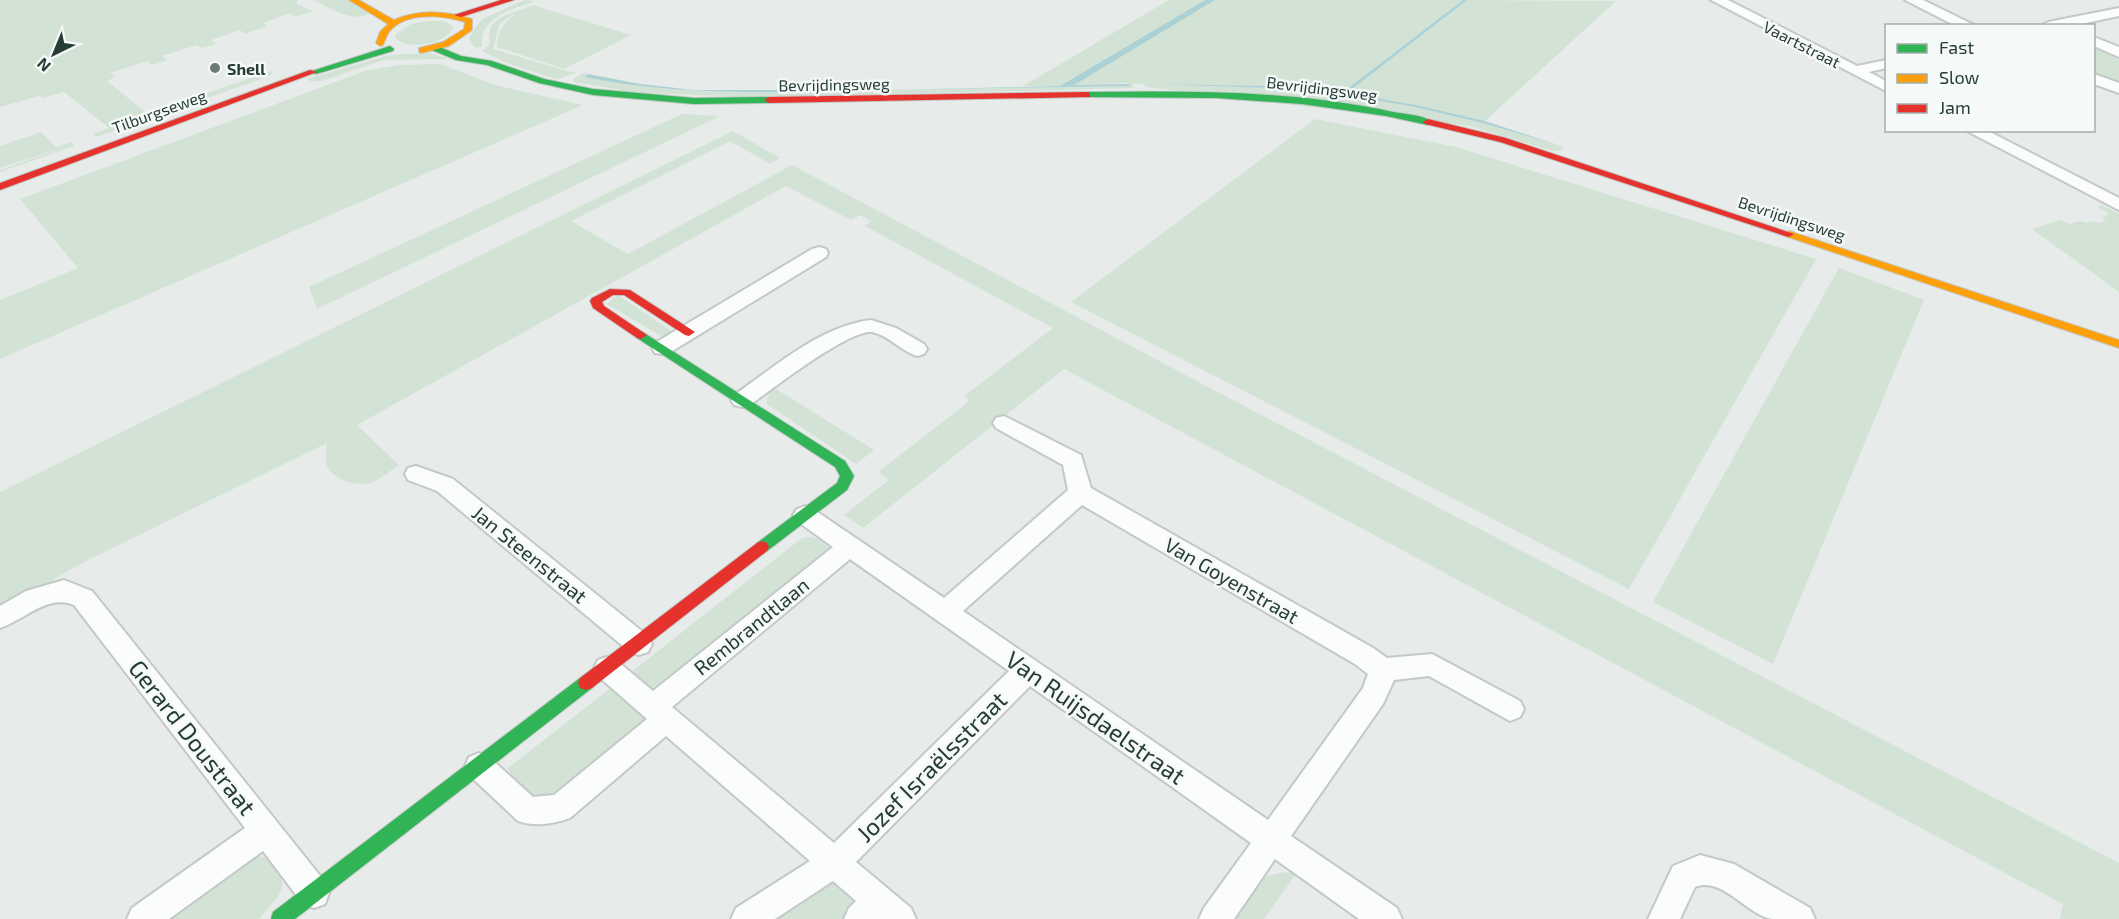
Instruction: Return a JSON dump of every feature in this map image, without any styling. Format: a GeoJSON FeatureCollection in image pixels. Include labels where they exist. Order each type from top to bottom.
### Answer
{"type":"FeatureCollection","features":[{"type":"Feature","properties":{"kind":"main road"},"geometry":{"type":"LineString","coordinates":[[353,0],[394,24]]}},
{"type":"Feature","properties":{"kind":"main road"},"geometry":{"type":"LineString","coordinates":[[375,0],[413,17]]}},
{"type":"Feature","properties":{"kind":"main road"},"geometry":{"type":"LineString","coordinates":[[395,48],[381,33],[394,24],[413,17],[437,13],[464,18],[511,0]]}},
{"type":"Feature","properties":{"kind":"main road"},"geometry":{"type":"LineString","coordinates":[[435,48],[456,40],[468,30],[464,18]]}},
{"type":"Feature","properties":{"kind":"main road","name":"Bevrijdingsweg"},"geometry":{"type":"LineString","coordinates":[[456,40],[481,55],[489,63]]}},
{"type":"Feature","properties":{"kind":"main road","name":"Tilburgseweg"},"geometry":{"type":"LineString","coordinates":[[0,187],[329,66],[347,56],[395,48],[435,48]]}},
{"type":"Feature","properties":{"kind":"main road","name":"Bevrijdingsweg"},"geometry":{"type":"LineString","coordinates":[[435,48],[459,58],[489,63],[542,81],[593,92],[694,101],[1160,94],[1257,96],[1344,105],[1413,118],[1503,140],[2119,344]]}},
{"type":"Feature","properties":{"kind":"main road"},"geometry":{"type":"LineString","coordinates":[[280,919],[842,486],[847,476],[840,464],[599,308],[596,301],[604,294],[616,290],[626,292],[689,332]]}},
{"type":"Feature","properties":{"kind":"street","name":"Vaartstraat"},"geometry":{"type":"LineString","coordinates":[[1718,0],[1885,86]]}},
{"type":"Feature","properties":{"kind":"street"},"geometry":{"type":"LineString","coordinates":[[1912,0],[1965,24]]}},
{"type":"Feature","properties":{"kind":"street"},"geometry":{"type":"LineString","coordinates":[[2114,0],[2108,5],[2119,12]]}},
{"type":"Feature","properties":{"kind":"street"},"geometry":{"type":"LineString","coordinates":[[2060,24],[2119,12]]}},
{"type":"Feature","properties":{"kind":"street"},"geometry":{"type":"LineString","coordinates":[[2095,41],[2119,53]]}},
{"type":"Feature","properties":{"kind":"street"},"geometry":{"type":"LineString","coordinates":[[1855,71],[1885,64]]}},
{"type":"Feature","properties":{"kind":"street"},"geometry":{"type":"LineString","coordinates":[[2095,79],[2119,88]]}},
{"type":"Feature","properties":{"kind":"street"},"geometry":{"type":"LineString","coordinates":[[1976,132],[2119,205]]}},
{"type":"Feature","properties":{"kind":"street"},"geometry":{"type":"LineString","coordinates":[[662,348],[819,253]]}},
{"type":"Feature","properties":{"kind":"street"},"geometry":{"type":"LineString","coordinates":[[742,400],[840,335],[858,327],[870,326],[880,329],[917,349]]}},
{"type":"Feature","properties":{"kind":"street"},"geometry":{"type":"LineString","coordinates":[[945,612],[1080,493],[1073,461],[1004,423]]}},
{"type":"Feature","properties":{"kind":"street","name":"Jan Steenstraat"},"geometry":{"type":"LineString","coordinates":[[417,474],[446,485],[639,644]]}},
{"type":"Feature","properties":{"kind":"street","name":"Van Goyenstraat"},"geometry":{"type":"LineString","coordinates":[[1080,493],[1364,656],[1382,670]]}},
{"type":"Feature","properties":{"kind":"street","name":"Van Ruijsdaelstraat"},"geometry":{"type":"LineString","coordinates":[[805,515],[1386,919]]}},
{"type":"Feature","properties":{"kind":"street","name":"Rembrandtlaan"},"geometry":{"type":"LineString","coordinates":[[479,766],[528,811],[560,808],[659,713],[850,546]]}},
{"type":"Feature","properties":{"kind":"street","name":"Gerard Doustraat"},"geometry":{"type":"LineString","coordinates":[[0,618],[35,598],[64,590],[83,598],[267,830],[314,893]]}},
{"type":"Feature","properties":{"kind":"street"},"geometry":{"type":"LineString","coordinates":[[1215,919],[1372,696],[1380,682],[1382,670],[1432,665],[1510,709]]}},
{"type":"Feature","properties":{"kind":"street"},"geometry":{"type":"LineString","coordinates":[[607,668],[834,863],[879,913]]}},
{"type":"Feature","properties":{"kind":"street","name":"Jozef Israëlsstraat"},"geometry":{"type":"LineString","coordinates":[[747,919],[834,863],[1028,670]]}},
{"type":"Feature","properties":{"kind":"street"},"geometry":{"type":"LineString","coordinates":[[143,919],[267,830]]}},
{"type":"Feature","properties":{"kind":"street"},"geometry":{"type":"LineString","coordinates":[[1664,919],[1683,876],[1700,870],[1723,874],[1799,919]]}},
{"type":"Feature","properties":{"kind":"green space"},"geometry":{"type":"Polygon","coordinates":[[[0,0],[298,0],[297,4],[313,11],[296,17],[290,13],[263,23],[268,26],[245,34],[240,30],[211,40],[216,44],[202,48],[197,45],[162,56],[167,60],[152,65],[147,61],[111,73],[115,77],[107,81],[149,115],[145,120],[96,137],[93,134],[109,128],[64,92],[43,98],[39,96],[0,107],[0,0]]]}},
{"type":"Feature","properties":{"kind":"green space"},"geometry":{"type":"Polygon","coordinates":[[[313,0],[347,0],[370,13],[356,17],[349,16],[313,0]]]}},
{"type":"Feature","properties":{"kind":"green space"},"geometry":{"type":"Polygon","coordinates":[[[525,0],[535,1],[508,11],[492,21],[486,28],[482,46],[477,48],[473,46],[469,38],[484,18],[525,0]]]}},
{"type":"Feature","properties":{"kind":"green space"},"geometry":{"type":"Polygon","coordinates":[[[1169,0],[1205,0],[1060,86],[1023,86],[1169,0]]]}},
{"type":"Feature","properties":{"kind":"green space"},"geometry":{"type":"Polygon","coordinates":[[[1215,0],[1463,0],[1342,93],[1271,86],[1148,84],[1270,88],[1345,95],[1415,107],[1483,123],[1564,147],[1553,151],[1470,126],[1145,87],[1144,84],[1133,84],[1133,88],[889,94],[888,90],[1128,86],[1128,83],[1072,85],[1215,0]]]}},
{"type":"Feature","properties":{"kind":"green space"},"geometry":{"type":"Polygon","coordinates":[[[1467,0],[1616,1],[1485,121],[1416,105],[1347,93],[1467,0]]]}},
{"type":"Feature","properties":{"kind":"green space"},"geometry":{"type":"Polygon","coordinates":[[[534,5],[631,35],[564,69],[497,47],[502,29],[515,15],[513,14],[499,25],[493,49],[570,72],[577,72],[559,79],[504,62],[482,51],[489,45],[490,29],[497,20],[534,5]]]}},
{"type":"Feature","properties":{"kind":"green space"},"geometry":{"type":"Polygon","coordinates":[[[444,21],[453,29],[442,39],[426,44],[409,44],[395,38],[396,34],[411,24],[444,21]]]}},
{"type":"Feature","properties":{"kind":"green space"},"geometry":{"type":"Polygon","coordinates":[[[2095,45],[2119,57],[2119,86],[2095,76],[2095,45]]]}},
{"type":"Feature","properties":{"kind":"green space"},"geometry":{"type":"Polygon","coordinates":[[[429,53],[448,59],[383,60],[322,81],[307,79],[389,55],[429,53]]]}},
{"type":"Feature","properties":{"kind":"green space"},"geometry":{"type":"Polygon","coordinates":[[[440,64],[495,85],[583,105],[0,359],[0,300],[78,268],[20,199],[365,71],[399,65],[440,64]]]}},
{"type":"Feature","properties":{"kind":"green space"},"geometry":{"type":"Polygon","coordinates":[[[271,71],[274,72],[269,76],[177,109],[169,108],[173,105],[271,71]]]}},
{"type":"Feature","properties":{"kind":"green space"},"geometry":{"type":"Polygon","coordinates":[[[584,73],[635,85],[663,88],[719,92],[874,90],[874,94],[760,97],[639,93],[574,82],[573,79],[584,73]]]}},
{"type":"Feature","properties":{"kind":"green space"},"geometry":{"type":"Polygon","coordinates":[[[682,114],[720,116],[317,309],[309,287],[682,114]]]}},
{"type":"Feature","properties":{"kind":"green space"},"geometry":{"type":"Polygon","coordinates":[[[1315,119],[1456,147],[1816,259],[1629,589],[1071,302],[1315,119]]]}},
{"type":"Feature","properties":{"kind":"green space"},"geometry":{"type":"Polygon","coordinates":[[[733,131],[780,158],[770,164],[730,141],[571,221],[628,254],[792,165],[1208,387],[2119,863],[2119,919],[2060,919],[2063,904],[1064,369],[863,528],[844,515],[889,480],[878,472],[966,404],[969,399],[964,396],[1053,328],[865,226],[871,221],[860,215],[851,220],[786,186],[357,425],[399,465],[377,480],[358,484],[340,479],[327,466],[327,443],[84,562],[0,610],[0,492],[733,131]]]}},
{"type":"Feature","properties":{"kind":"green space"},"geometry":{"type":"Polygon","coordinates":[[[41,132],[56,147],[72,142],[74,146],[0,172],[0,170],[70,145],[0,168],[0,146],[41,132]]]}},
{"type":"Feature","properties":{"kind":"green space"},"geometry":{"type":"Polygon","coordinates":[[[2102,205],[2119,214],[2119,292],[2032,229],[2060,220],[2069,224],[2080,221],[2098,223],[2106,220],[2102,217],[2110,214],[2097,207],[2102,205]]]}},
{"type":"Feature","properties":{"kind":"green space"},"geometry":{"type":"Polygon","coordinates":[[[1839,268],[1924,300],[1773,664],[1653,602],[1839,268]]]}},
{"type":"Feature","properties":{"kind":"green space"},"geometry":{"type":"Polygon","coordinates":[[[618,295],[674,333],[664,338],[607,304],[618,295]]]}},
{"type":"Feature","properties":{"kind":"green space"},"geometry":{"type":"Polygon","coordinates":[[[773,387],[874,450],[856,464],[767,404],[767,398],[773,387]]]}},
{"type":"Feature","properties":{"kind":"green space"},"geometry":{"type":"Polygon","coordinates":[[[802,538],[819,539],[835,551],[654,698],[630,673],[802,538]]]}},
{"type":"Feature","properties":{"kind":"green space"},"geometry":{"type":"Polygon","coordinates":[[[612,687],[646,714],[645,722],[557,796],[536,797],[528,793],[516,781],[508,768],[612,687]]]}},
{"type":"Feature","properties":{"kind":"green space"},"geometry":{"type":"Polygon","coordinates":[[[251,855],[270,858],[277,868],[282,884],[278,896],[259,919],[153,919],[251,855]]]}},
{"type":"Feature","properties":{"kind":"green space"},"geometry":{"type":"Polygon","coordinates":[[[1285,872],[1296,874],[1264,919],[1233,919],[1266,876],[1285,872]]]}},
{"type":"Feature","properties":{"kind":"green space"},"geometry":{"type":"Polygon","coordinates":[[[833,881],[839,882],[854,898],[854,905],[844,919],[770,919],[833,881]]]}},
{"type":"Feature","properties":{"kind":"water"},"geometry":{"type":"Polygon","coordinates":[[[1205,0],[1215,0],[1074,85],[1130,84],[1128,86],[888,90],[1060,86],[1205,0]]]}},
{"type":"Feature","properties":{"kind":"water"},"geometry":{"type":"Polygon","coordinates":[[[1463,0],[1467,0],[1347,93],[1416,105],[1485,121],[1561,146],[1483,123],[1415,107],[1345,95],[1270,88],[1148,84],[1271,86],[1342,93],[1463,0]]]}},
{"type":"Feature","properties":{"kind":"water"},"geometry":{"type":"Polygon","coordinates":[[[588,74],[640,84],[692,90],[640,86],[585,77],[588,74]]]}},
{"type":"Feature","properties":{"kind":"water"},"geometry":{"type":"Polygon","coordinates":[[[695,90],[874,90],[750,92],[695,90]]]}},
{"type":"Feature","properties":{"kind":"traffic: fast"},"geometry":{"type":"LineString","coordinates":[[435,48],[459,58],[489,63],[542,81],[593,92],[694,101],[769,100]]}},
{"type":"Feature","properties":{"kind":"traffic: fast"},"geometry":{"type":"LineString","coordinates":[[313,72],[390,49]]}},
{"type":"Feature","properties":{"kind":"traffic: fast"},"geometry":{"type":"LineString","coordinates":[[1087,95],[1216,96],[1302,101],[1344,106],[1428,122]]}},
{"type":"Feature","properties":{"kind":"traffic: fast"},"geometry":{"type":"LineString","coordinates":[[641,335],[840,464],[847,476],[842,486],[762,547]]}},
{"type":"Feature","properties":{"kind":"traffic: fast"},"geometry":{"type":"LineString","coordinates":[[280,919],[586,683]]}},
{"type":"Feature","properties":{"kind":"traffic: slow"},"geometry":{"type":"LineString","coordinates":[[353,0],[394,24]]}},
{"type":"Feature","properties":{"kind":"traffic: slow"},"geometry":{"type":"LineString","coordinates":[[380,43],[384,32],[393,24],[404,19],[432,14],[458,17],[469,21]]}},
{"type":"Feature","properties":{"kind":"traffic: slow"},"geometry":{"type":"LineString","coordinates":[[422,50],[446,44],[468,30],[469,21]]}},
{"type":"Feature","properties":{"kind":"traffic: slow"},"geometry":{"type":"LineString","coordinates":[[1789,234],[2119,344]]}},
{"type":"Feature","properties":{"kind":"traffic: jam"},"geometry":{"type":"LineString","coordinates":[[458,15],[510,0]]}},
{"type":"Feature","properties":{"kind":"traffic: jam"},"geometry":{"type":"LineString","coordinates":[[0,187],[313,72]]}},
{"type":"Feature","properties":{"kind":"traffic: jam"},"geometry":{"type":"LineString","coordinates":[[769,100],[1087,95]]}},
{"type":"Feature","properties":{"kind":"traffic: jam"},"geometry":{"type":"LineString","coordinates":[[1428,122],[1503,140],[1789,234]]}},
{"type":"Feature","properties":{"kind":"traffic: jam"},"geometry":{"type":"LineString","coordinates":[[641,335],[599,308],[596,301],[610,292],[626,292],[689,332]]}},
{"type":"Feature","properties":{"kind":"traffic: jam"},"geometry":{"type":"LineString","coordinates":[[586,683],[762,547]]}},
{"type":"Feature","properties":{"kind":"place","name":"Shell"},"geometry":{"type":"Point","coordinates":[215,68]}}]}
